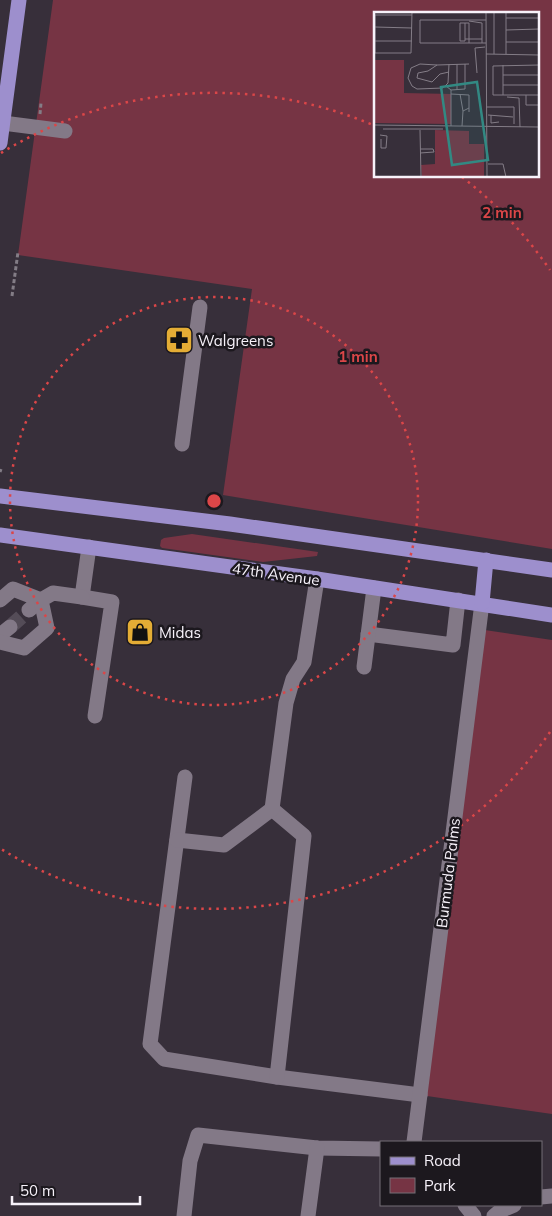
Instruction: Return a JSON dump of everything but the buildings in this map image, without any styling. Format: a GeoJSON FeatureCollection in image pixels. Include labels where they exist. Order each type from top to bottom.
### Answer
{"type":"FeatureCollection","features":[{"type":"Feature","properties":{"kind":"main road"},"geometry":{"type":"LineString","coordinates":[[0,144],[19,0]]}},
{"type":"Feature","properties":{"kind":"main road"},"geometry":{"type":"LineString","coordinates":[[0,496],[221,523],[552,570]]}},
{"type":"Feature","properties":{"kind":"main road","name":"47th Avenue"},"geometry":{"type":"LineString","coordinates":[[0,535],[552,615]]}},
{"type":"Feature","properties":{"kind":"main road"},"geometry":{"type":"LineString","coordinates":[[482,604],[486,560]]}},
{"type":"Feature","properties":{"kind":"lane"},"geometry":{"type":"LineString","coordinates":[[3,123],[65,132]]}},
{"type":"Feature","properties":{"kind":"lane"},"geometry":{"type":"LineString","coordinates":[[182,444],[200,307]]}},
{"type":"Feature","properties":{"kind":"lane"},"geometry":{"type":"LineString","coordinates":[[82,597],[89,547]]}},
{"type":"Feature","properties":{"kind":"lane"},"geometry":{"type":"LineString","coordinates":[[177,840],[224,845],[272,809],[286,702],[293,679],[304,662],[317,580]]}},
{"type":"Feature","properties":{"kind":"lane"},"geometry":{"type":"LineString","coordinates":[[364,667],[374,588]]}},
{"type":"Feature","properties":{"kind":"lane"},"geometry":{"type":"LineString","coordinates":[[0,600],[13,589],[41,600]]}},
{"type":"Feature","properties":{"kind":"lane"},"geometry":{"type":"LineString","coordinates":[[29,610],[53,593],[112,602],[96,716]]}},
{"type":"Feature","properties":{"kind":"lane"},"geometry":{"type":"LineString","coordinates":[[0,642],[24,648],[47,628],[41,600]]}},
{"type":"Feature","properties":{"kind":"lane"},"geometry":{"type":"LineString","coordinates":[[368,634],[453,645],[458,600]]}},
{"type":"Feature","properties":{"kind":"lane","name":"Burmuda Palms"},"geometry":{"type":"LineString","coordinates":[[414,1141],[482,604]]}},
{"type":"Feature","properties":{"kind":"lane"},"geometry":{"type":"LineString","coordinates":[[185,777],[150,1044],[164,1059],[277,1077],[420,1095]]}},
{"type":"Feature","properties":{"kind":"lane"},"geometry":{"type":"LineString","coordinates":[[272,809],[304,836],[277,1077]]}},
{"type":"Feature","properties":{"kind":"lane"},"geometry":{"type":"LineString","coordinates":[[184,1216],[190,1161],[198,1135],[317,1148],[380,1149]]}},
{"type":"Feature","properties":{"kind":"lane"},"geometry":{"type":"LineString","coordinates":[[308,1216],[317,1148]]}},
{"type":"Feature","properties":{"kind":"lane"},"geometry":{"type":"LineString","coordinates":[[466,1206],[474,1216]]}},
{"type":"Feature","properties":{"kind":"lane"},"geometry":{"type":"LineString","coordinates":[[494,1216],[512,1206]]}},
{"type":"Feature","properties":{"kind":"path"},"geometry":{"type":"LineString","coordinates":[[12,296],[18,252]]}},
{"type":"Feature","properties":{"kind":"green space"},"geometry":{"type":"Polygon","coordinates":[[[53,0],[552,0],[552,549],[223,495],[252,289],[18,255],[53,0]]]}},
{"type":"Feature","properties":{"kind":"green space"},"geometry":{"type":"Polygon","coordinates":[[[192,534],[318,552],[317,556],[263,562],[162,548],[160,546],[161,540],[164,538],[192,534]]]}},
{"type":"Feature","properties":{"kind":"green space"},"geometry":{"type":"Polygon","coordinates":[[[478,629],[552,640],[552,1114],[420,1095],[478,629]]]}},
{"type":"Feature","properties":{"kind":"tunnel"},"geometry":{"type":"LineString","coordinates":[[10,627],[29,610]]}},
{"type":"Feature","properties":{"kind":"place","name":"Walgreens"},"geometry":{"type":"Point","coordinates":[179,340]}},
{"type":"Feature","properties":{"kind":"place","name":"Midas"},"geometry":{"type":"Point","coordinates":[140,632]}}]}
